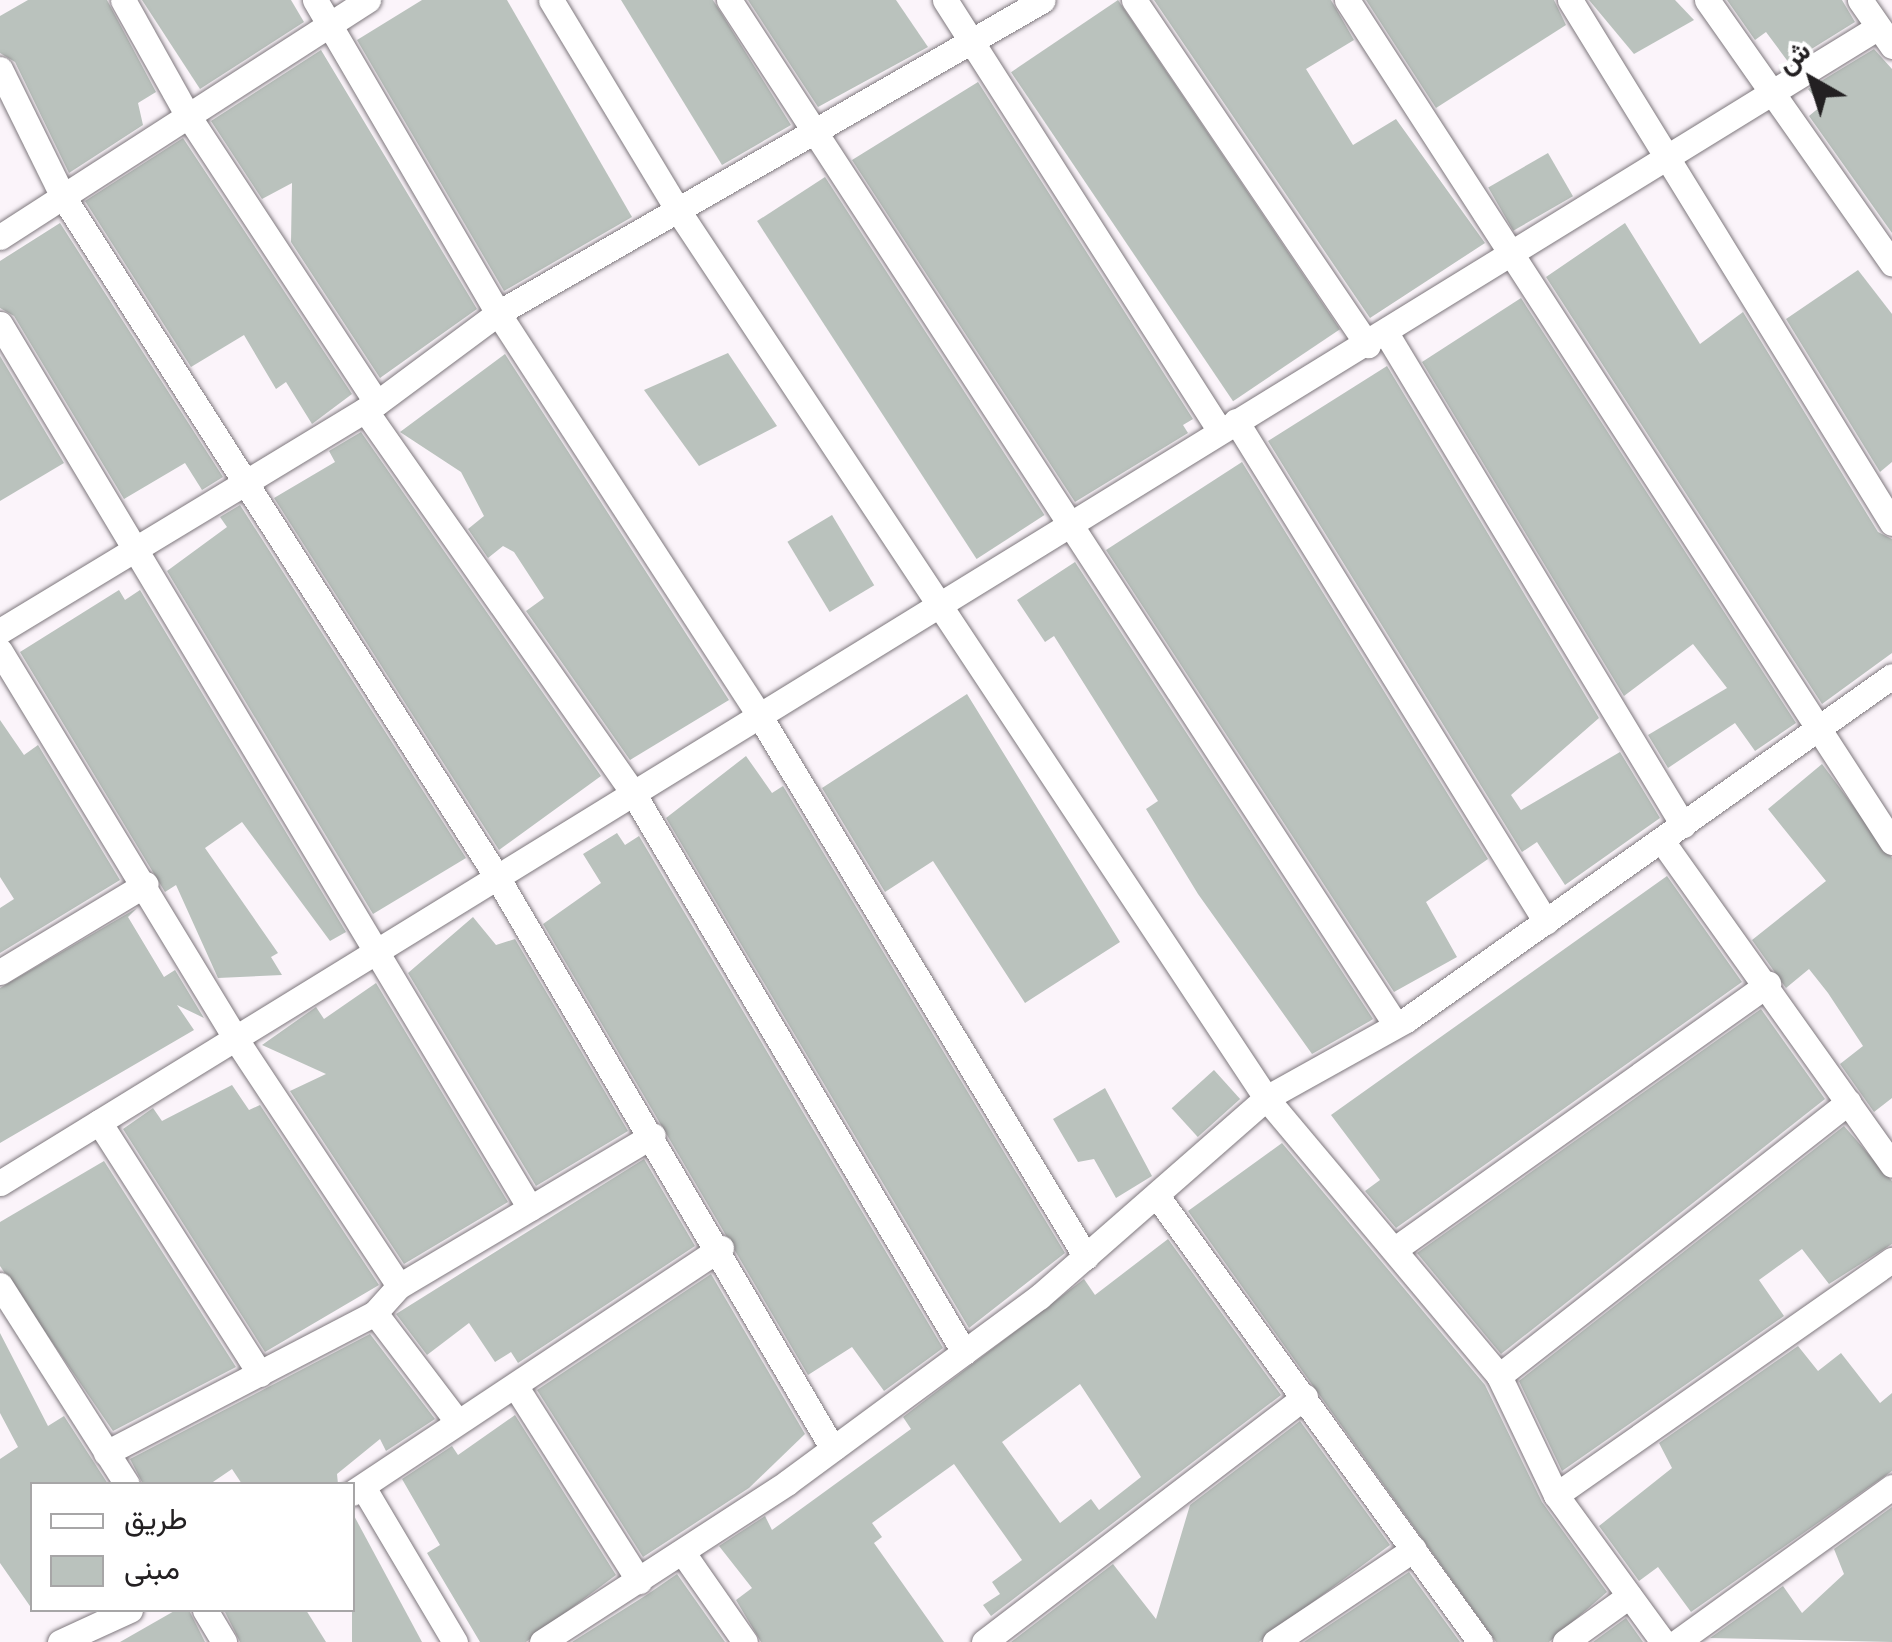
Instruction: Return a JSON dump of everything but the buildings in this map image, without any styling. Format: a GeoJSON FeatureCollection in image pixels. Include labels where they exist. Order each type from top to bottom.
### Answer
{"type":"FeatureCollection","features":[{"type":"Feature","properties":{"kind":"street"},"geometry":{"type":"LineString","coordinates":[[123,0],[185,112],[370,406],[633,792],[964,1352]]}},
{"type":"Feature","properties":{"kind":"street"},"geometry":{"type":"LineString","coordinates":[[316,0],[498,313],[759,715],[1086,1257]]}},
{"type":"Feature","properties":{"kind":"street"},"geometry":{"type":"LineString","coordinates":[[0,237],[185,112],[368,0]]}},
{"type":"Feature","properties":{"kind":"street"},"geometry":{"type":"LineString","coordinates":[[551,0],[677,208],[1266,1098],[1500,1376],[1556,1496],[1663,1642]]}},
{"type":"Feature","properties":{"kind":"street"},"geometry":{"type":"LineString","coordinates":[[729,0],[1066,526],[1396,1025]]}},
{"type":"Feature","properties":{"kind":"street"},"geometry":{"type":"LineString","coordinates":[[946,0],[1228,426],[1546,922]]}},
{"type":"Feature","properties":{"kind":"street"},"geometry":{"type":"LineString","coordinates":[[0,631],[370,406],[498,313],[1042,0]]}},
{"type":"Feature","properties":{"kind":"street"},"geometry":{"type":"LineString","coordinates":[[1134,0],[1377,339],[1672,833],[1768,984],[1892,1165]]}},
{"type":"Feature","properties":{"kind":"street"},"geometry":{"type":"LineString","coordinates":[[1347,0],[1518,252],[1892,842]]}},
{"type":"Feature","properties":{"kind":"street"},"geometry":{"type":"LineString","coordinates":[[1570,0],[1671,151],[1892,523]]}},
{"type":"Feature","properties":{"kind":"street"},"geometry":{"type":"LineString","coordinates":[[1706,0],[1773,88],[1892,263]]}},
{"type":"Feature","properties":{"kind":"street"},"geometry":{"type":"LineString","coordinates":[[0,1183],[1228,426],[1518,252],[1773,88],[1885,37],[1860,0]]}},
{"type":"Feature","properties":{"kind":"street"},"geometry":{"type":"LineString","coordinates":[[0,69],[62,195],[250,480],[497,877],[721,1248],[833,1449]]}},
{"type":"Feature","properties":{"kind":"street"},"geometry":{"type":"LineString","coordinates":[[0,324],[130,550],[378,950],[530,1208]]}},
{"type":"Feature","properties":{"kind":"street"},"geometry":{"type":"LineString","coordinates":[[0,651],[146,884],[235,1038],[399,1286]]}},
{"type":"Feature","properties":{"kind":"street"},"geometry":{"type":"LineString","coordinates":[[542,1642],[683,1553],[964,1352],[1086,1257],[1266,1098],[1396,1025],[1892,676]]}},
{"type":"Feature","properties":{"kind":"street"},"geometry":{"type":"LineString","coordinates":[[1,970],[146,884]]}},
{"type":"Feature","properties":{"kind":"street"},"geometry":{"type":"LineString","coordinates":[[1394,1249],[1768,984]]}},
{"type":"Feature","properties":{"kind":"street"},"geometry":{"type":"LineString","coordinates":[[1500,1376],[1848,1102]]}},
{"type":"Feature","properties":{"kind":"street"},"geometry":{"type":"LineString","coordinates":[[99,1122],[260,1374]]}},
{"type":"Feature","properties":{"kind":"street"},"geometry":{"type":"LineString","coordinates":[[106,1453],[376,1314],[399,1286],[653,1135]]}},
{"type":"Feature","properties":{"kind":"street"},"geometry":{"type":"LineString","coordinates":[[1157,1196],[1480,1642]]}},
{"type":"Feature","properties":{"kind":"street"},"geometry":{"type":"LineString","coordinates":[[455,1642],[358,1490],[721,1248]]}},
{"type":"Feature","properties":{"kind":"street"},"geometry":{"type":"LineString","coordinates":[[1556,1496],[1892,1260]]}},
{"type":"Feature","properties":{"kind":"street"},"geometry":{"type":"LineString","coordinates":[[0,1285],[126,1482]]}},
{"type":"Feature","properties":{"kind":"street"},"geometry":{"type":"LineString","coordinates":[[376,1314],[457,1421]]}},
{"type":"Feature","properties":{"kind":"street"},"geometry":{"type":"LineString","coordinates":[[516,1387],[639,1581]]}},
{"type":"Feature","properties":{"kind":"street"},"geometry":{"type":"LineString","coordinates":[[984,1642],[1306,1397]]}},
{"type":"Feature","properties":{"kind":"street"},"geometry":{"type":"LineString","coordinates":[[1677,1642],[1892,1488]]}},
{"type":"Feature","properties":{"kind":"street"},"geometry":{"type":"LineString","coordinates":[[1275,1642],[1414,1549]]}},
{"type":"Feature","properties":{"kind":"street"},"geometry":{"type":"LineString","coordinates":[[683,1553],[746,1642]]}},
{"type":"Feature","properties":{"kind":"street"},"geometry":{"type":"LineString","coordinates":[[1565,1642],[1629,1596]]}},
{"type":"Feature","properties":{"kind":"street"},"geometry":{"type":"LineString","coordinates":[[60,1642],[126,1612]]}},
{"type":"Feature","properties":{"kind":"street"},"geometry":{"type":"LineString","coordinates":[[206,1612],[224,1642]]}}]}
